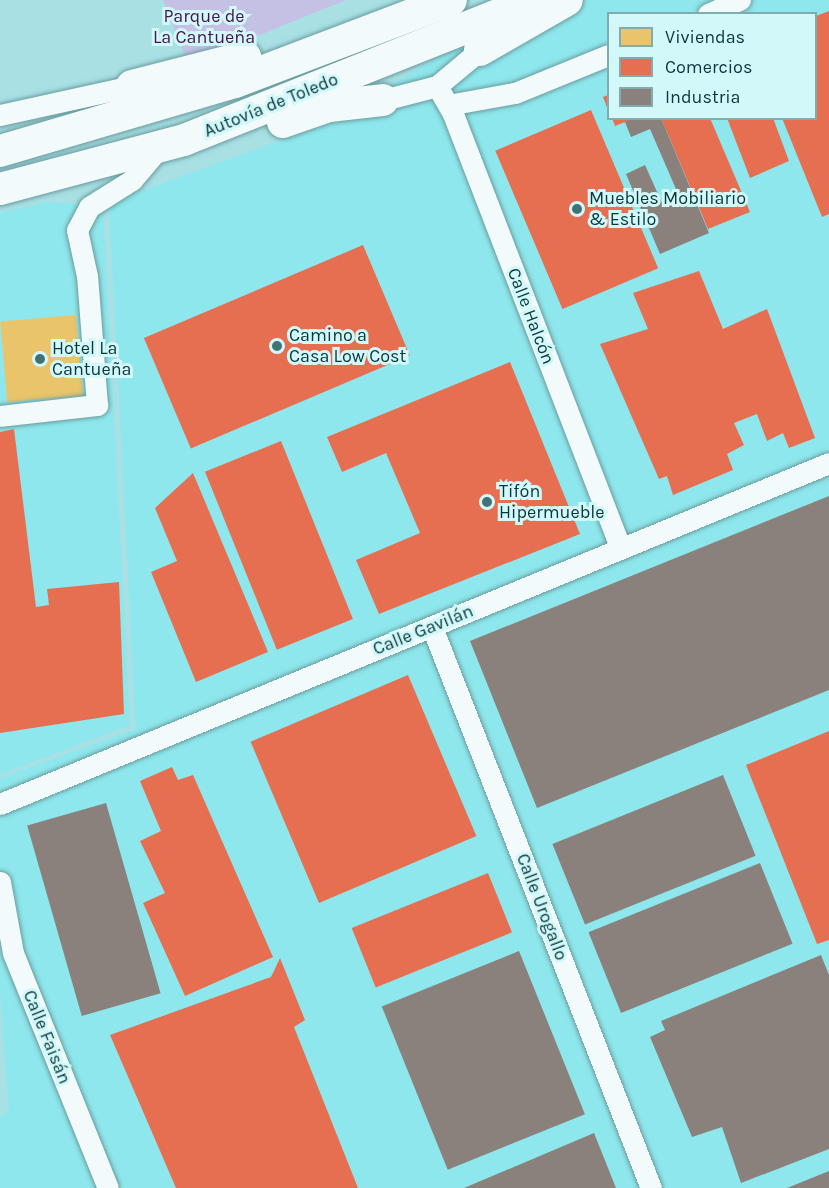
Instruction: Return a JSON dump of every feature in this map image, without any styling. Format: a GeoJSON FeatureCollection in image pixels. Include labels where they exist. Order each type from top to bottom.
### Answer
{"type":"FeatureCollection","features":[{"type":"Feature","properties":{"kind":"highway"},"geometry":{"type":"LineString","coordinates":[[132,86],[227,63],[387,6],[450,0]]}},
{"type":"Feature","properties":{"kind":"highway","name":"Autovía de Toledo"},"geometry":{"type":"LineString","coordinates":[[0,151],[235,82],[450,0]]}},
{"type":"Feature","properties":{"kind":"highway","name":"Autovía de Toledo"},"geometry":{"type":"LineString","coordinates":[[0,189],[171,144],[535,0]]}},
{"type":"Feature","properties":{"kind":"highway"},"geometry":{"type":"LineString","coordinates":[[480,50],[567,0]]}},
{"type":"Feature","properties":{"kind":"highway"},"geometry":{"type":"LineString","coordinates":[[171,144],[226,142],[329,105],[383,100]]}},
{"type":"Feature","properties":{"kind":"street"},"geometry":{"type":"LineString","coordinates":[[713,12],[740,0]]}},
{"type":"Feature","properties":{"kind":"street"},"geometry":{"type":"LineString","coordinates":[[383,100],[437,86],[480,50]]}},
{"type":"Feature","properties":{"kind":"street"},"geometry":{"type":"LineString","coordinates":[[448,105],[515,93],[607,56]]}},
{"type":"Feature","properties":{"kind":"street"},"geometry":{"type":"LineString","coordinates":[[0,115],[132,86]]}},
{"type":"Feature","properties":{"kind":"street","name":"Calle Halcón"},"geometry":{"type":"LineString","coordinates":[[437,86],[448,105],[621,549]]}},
{"type":"Feature","properties":{"kind":"street"},"geometry":{"type":"LineString","coordinates":[[0,416],[98,405],[87,276],[77,230],[89,207],[132,180],[171,144]]}},
{"type":"Feature","properties":{"kind":"street","name":"Calle Gavilán"},"geometry":{"type":"LineString","coordinates":[[7,799],[829,463]]}},
{"type":"Feature","properties":{"kind":"street","name":"Calle Urogallo"},"geometry":{"type":"LineString","coordinates":[[432,627],[651,1188]]}},
{"type":"Feature","properties":{"kind":"street","name":"Calle Faisán"},"geometry":{"type":"LineString","coordinates":[[0,882],[13,953],[108,1188]]}},
{"type":"Feature","properties":{"kind":"shaded area"},"geometry":{"type":"Polygon","coordinates":[[[569,0],[829,0],[829,1188],[0,1188],[0,1117],[9,1111],[0,993],[0,778],[136,729],[109,203],[320,126],[463,43],[569,0]]]}},
{"type":"Feature","properties":{"kind":"shaded area"},"geometry":{"type":"Polygon","coordinates":[[[47,202],[103,206],[130,725],[0,774],[0,213],[47,202]]]}},
{"type":"Feature","properties":{"kind":"green space","name":"Parque de La Cantueña"},"geometry":{"type":"Polygon","coordinates":[[[163,0],[346,0],[188,64],[163,0]]]}},
{"type":"Feature","properties":{"kind":"building: Viviendas","name":"Hotel La Cantueña"},"geometry":{"type":"Polygon","coordinates":[[[76,315],[83,396],[7,402],[0,322],[76,315]]]}},
{"type":"Feature","properties":{"kind":"building: Comercios"},"geometry":{"type":"Polygon","coordinates":[[[829,11],[829,214],[822,217],[783,120],[817,120],[817,16],[829,11]]]}},
{"type":"Feature","properties":{"kind":"building: Comercios"},"geometry":{"type":"Polygon","coordinates":[[[607,95],[607,107],[603,97],[607,95]]]}},
{"type":"Feature","properties":{"kind":"building: Comercios","name":"Muebles Mobiliario & Estilo"},"geometry":{"type":"Polygon","coordinates":[[[591,110],[658,268],[562,309],[495,151],[591,110]]]}},
{"type":"Feature","properties":{"kind":"building: Comercios"},"geometry":{"type":"Polygon","coordinates":[[[613,120],[630,120],[615,126],[613,120]]]}},
{"type":"Feature","properties":{"kind":"building: Comercios"},"geometry":{"type":"Polygon","coordinates":[[[662,120],[711,120],[750,212],[708,229],[662,120]]]}},
{"type":"Feature","properties":{"kind":"building: Comercios"},"geometry":{"type":"Polygon","coordinates":[[[728,120],[774,120],[789,161],[750,178],[728,120]]]}},
{"type":"Feature","properties":{"kind":"building: Comercios","name":"Camino a Casa Low Cost"},"geometry":{"type":"Polygon","coordinates":[[[363,245],[410,355],[191,448],[144,338],[363,245]]]}},
{"type":"Feature","properties":{"kind":"building: Comercios"},"geometry":{"type":"Polygon","coordinates":[[[699,271],[723,329],[767,309],[815,438],[789,448],[783,433],[767,441],[757,414],[734,423],[744,445],[727,454],[733,470],[673,495],[667,476],[659,479],[600,344],[648,329],[633,293],[699,271]]]}},
{"type":"Feature","properties":{"kind":"building: Comercios","name":"Tifón Hipermueble"},"geometry":{"type":"Polygon","coordinates":[[[510,362],[580,534],[379,614],[356,560],[420,533],[386,453],[342,472],[327,437],[510,362]]]}},
{"type":"Feature","properties":{"kind":"building: Comercios"},"geometry":{"type":"Polygon","coordinates":[[[14,429],[36,607],[49,605],[47,589],[119,582],[124,714],[0,733],[0,432],[14,429]]]}},
{"type":"Feature","properties":{"kind":"building: Comercios"},"geometry":{"type":"Polygon","coordinates":[[[281,441],[353,619],[277,650],[205,472],[281,441]]]}},
{"type":"Feature","properties":{"kind":"building: Comercios"},"geometry":{"type":"Polygon","coordinates":[[[193,473],[268,652],[196,682],[151,572],[177,561],[155,508],[193,473]]]}},
{"type":"Feature","properties":{"kind":"building: Comercios"},"geometry":{"type":"Polygon","coordinates":[[[408,675],[476,836],[319,903],[251,742],[408,675]]]}},
{"type":"Feature","properties":{"kind":"building: Comercios"},"geometry":{"type":"Polygon","coordinates":[[[829,731],[829,940],[817,944],[746,765],[829,731]]]}},
{"type":"Feature","properties":{"kind":"building: Comercios"},"geometry":{"type":"Polygon","coordinates":[[[172,767],[178,780],[193,775],[273,957],[185,996],[143,903],[165,893],[140,841],[161,831],[140,781],[172,767]]]}},
{"type":"Feature","properties":{"kind":"building: Comercios"},"geometry":{"type":"Polygon","coordinates":[[[488,873],[512,932],[376,987],[352,928],[488,873]]]}},
{"type":"Feature","properties":{"kind":"building: Comercios"},"geometry":{"type":"Polygon","coordinates":[[[280,958],[305,1020],[294,1027],[358,1188],[176,1188],[110,1035],[271,977],[280,958]]]}},
{"type":"Feature","properties":{"kind":"building: Industria"},"geometry":{"type":"Polygon","coordinates":[[[662,120],[709,233],[660,254],[626,174],[645,165],[662,203],[679,196],[650,129],[631,137],[625,122],[662,120]]]}},
{"type":"Feature","properties":{"kind":"building: Industria"},"geometry":{"type":"Polygon","coordinates":[[[829,496],[829,690],[537,808],[470,641],[829,496]]]}},
{"type":"Feature","properties":{"kind":"building: Industria"},"geometry":{"type":"Polygon","coordinates":[[[723,775],[756,856],[585,925],[552,844],[723,775]]]}},
{"type":"Feature","properties":{"kind":"building: Industria"},"geometry":{"type":"Polygon","coordinates":[[[106,803],[161,993],[82,1016],[27,826],[106,803]]]}},
{"type":"Feature","properties":{"kind":"building: Industria"},"geometry":{"type":"Polygon","coordinates":[[[760,863],[793,944],[621,1013],[588,932],[760,863]]]}},
{"type":"Feature","properties":{"kind":"building: Industria"},"geometry":{"type":"Polygon","coordinates":[[[519,951],[585,1114],[448,1170],[382,1006],[519,951]]]}},
{"type":"Feature","properties":{"kind":"building: Industria"},"geometry":{"type":"Polygon","coordinates":[[[821,955],[829,975],[829,1149],[741,1183],[722,1127],[692,1137],[650,1037],[665,1030],[661,1021],[821,955]]]}},
{"type":"Feature","properties":{"kind":"building: Industria"},"geometry":{"type":"Polygon","coordinates":[[[594,1133],[616,1188],[464,1188],[594,1133]]]}},
{"type":"Feature","properties":{"kind":"building: Industria"},"geometry":{"type":"Polygon","coordinates":[[[829,1171],[829,1188],[787,1188],[829,1171]]]}},
{"type":"Feature","properties":{"kind":"place","name":"Muebles Mobiliario & Estilo"},"geometry":{"type":"Point","coordinates":[577,209]}},
{"type":"Feature","properties":{"kind":"place","name":"Camino a Casa Low Cost"},"geometry":{"type":"Point","coordinates":[277,346]}},
{"type":"Feature","properties":{"kind":"place","name":"Hotel La Cantueña"},"geometry":{"type":"Point","coordinates":[40,359]}},
{"type":"Feature","properties":{"kind":"place","name":"Tifón Hipermueble"},"geometry":{"type":"Point","coordinates":[487,502]}}]}
